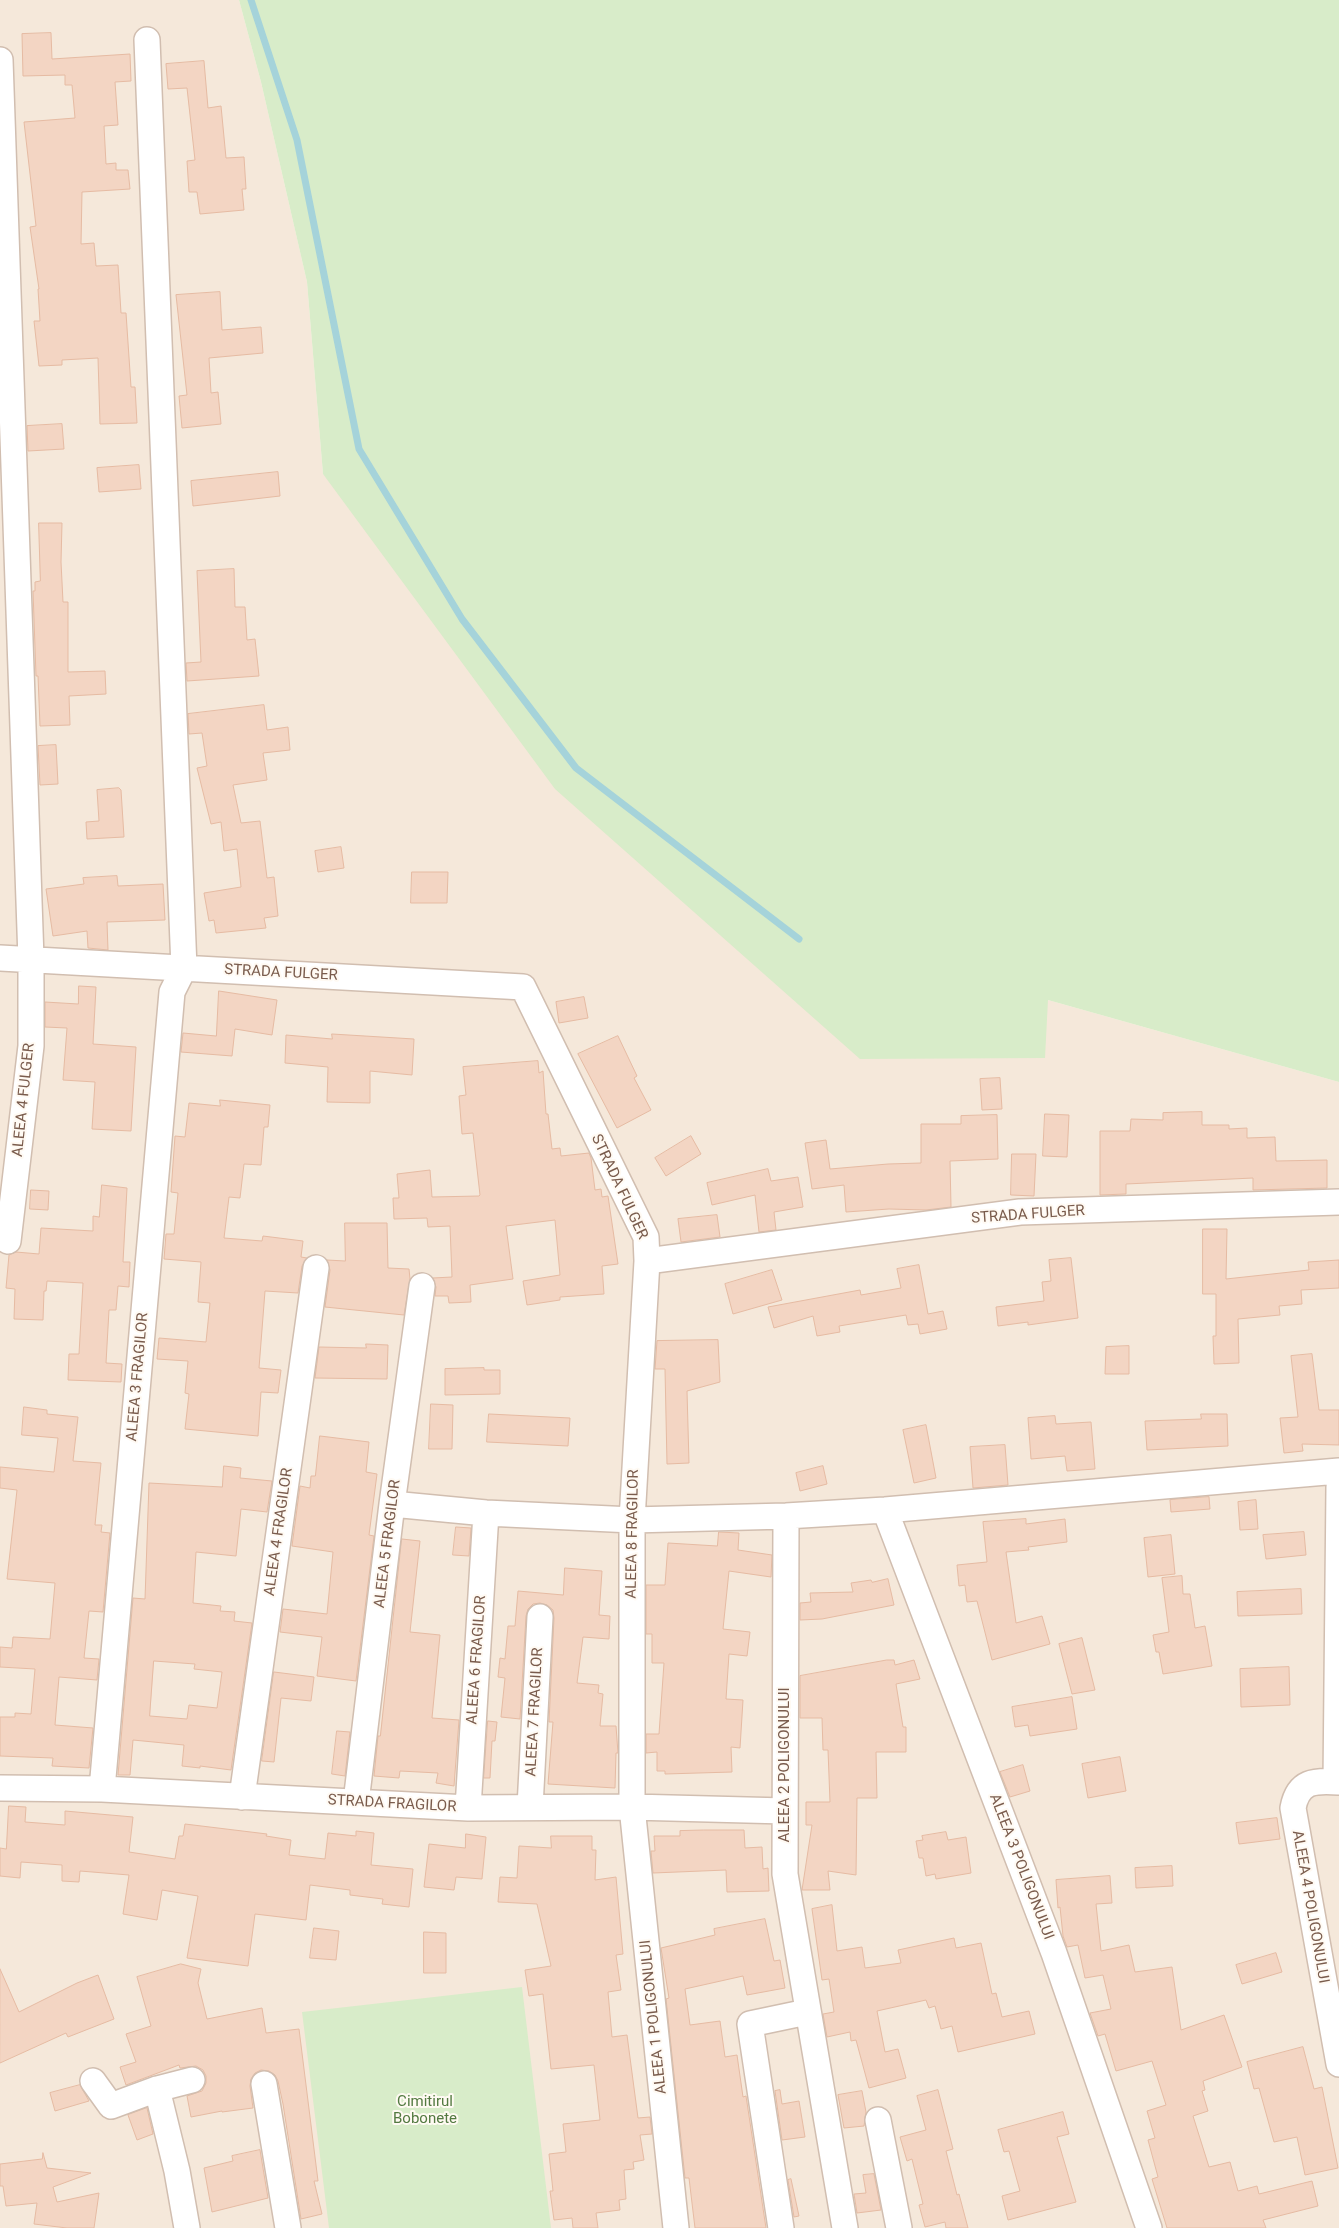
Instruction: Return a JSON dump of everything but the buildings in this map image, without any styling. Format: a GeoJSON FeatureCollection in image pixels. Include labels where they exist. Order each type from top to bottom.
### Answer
{"type":"FeatureCollection","features":[{"type":"Feature","properties":{"kind":"street"},"geometry":{"type":"LineString","coordinates":[[148,40],[184,968]]}},
{"type":"Feature","properties":{"kind":"street","name":"ALEEA 4 FULGER"},"geometry":{"type":"LineString","coordinates":[[0,60],[31,959],[31,1046],[8,1241]]}},
{"type":"Feature","properties":{"kind":"street","name":"STRADA FULGER"},"geometry":{"type":"LineString","coordinates":[[0,958],[522,986],[646,1237],[647,1261],[1020,1212],[1339,1202]]}},
{"type":"Feature","properties":{"kind":"street","name":"ALEEA 3 FRAGILOR"},"geometry":{"type":"LineString","coordinates":[[102,1790],[172,992],[184,968]]}},
{"type":"Feature","properties":{"kind":"street","name":"ALEEA 8 FRAGILOR"},"geometry":{"type":"LineString","coordinates":[[632,1807],[632,1520],[647,1261]]}},
{"type":"Feature","properties":{"kind":"street","name":"ALEEA 4 FRAGILOR"},"geometry":{"type":"LineString","coordinates":[[242,1797],[316,1268]]}},
{"type":"Feature","properties":{"kind":"street","name":"ALEEA 5 FRAGILOR"},"geometry":{"type":"LineString","coordinates":[[356,1802],[392,1504],[422,1286]]}},
{"type":"Feature","properties":{"kind":"street"},"geometry":{"type":"LineString","coordinates":[[392,1504],[486,1513],[632,1520],[786,1516],[885,1510],[1339,1472]]}},
{"type":"Feature","properties":{"kind":"street","name":"ALEEA 4 POLIGONULUI"},"geometry":{"type":"LineString","coordinates":[[1339,1487],[1338,1782],[1317,1782],[1302,1787],[1296,1794],[1293,1808],[1339,2064]]}},
{"type":"Feature","properties":{"kind":"street","name":"ALEEA 3 POLIGONULUI"},"geometry":{"type":"LineString","coordinates":[[885,1510],[1054,1953],[1149,2228]]}},
{"type":"Feature","properties":{"kind":"street","name":"ALEEA 6 FRAGILOR"},"geometry":{"type":"LineString","coordinates":[[468,1808],[486,1513]]}},
{"type":"Feature","properties":{"kind":"street","name":"ALEEA 2 POLIGONULUI"},"geometry":{"type":"LineString","coordinates":[[786,1516],[785,1874],[845,2228]]}},
{"type":"Feature","properties":{"kind":"street","name":"ALEEA 7 FRAGILOR"},"geometry":{"type":"LineString","coordinates":[[530,1807],[540,1617]]}},
{"type":"Feature","properties":{"kind":"street","name":"STRADA FRAGILOR"},"geometry":{"type":"LineString","coordinates":[[0,1788],[102,1790],[468,1808],[632,1807],[785,1811]]}},
{"type":"Feature","properties":{"kind":"street","name":"ALEEA 1 POLIGONULUI"},"geometry":{"type":"LineString","coordinates":[[632,1807],[676,2228]]}},
{"type":"Feature","properties":{"kind":"street"},"geometry":{"type":"LineString","coordinates":[[781,2228],[750,2024],[807,2012]]}},
{"type":"Feature","properties":{"kind":"street"},"geometry":{"type":"LineString","coordinates":[[93,2081],[111,2106],[157,2089],[192,2080]]}},
{"type":"Feature","properties":{"kind":"street"},"geometry":{"type":"LineString","coordinates":[[264,2084],[288,2228]]}},
{"type":"Feature","properties":{"kind":"street"},"geometry":{"type":"LineString","coordinates":[[157,2089],[188,2228]]}},
{"type":"Feature","properties":{"kind":"street"},"geometry":{"type":"LineString","coordinates":[[878,2120],[898,2228]]}},
{"type":"Feature","properties":{"kind":"shaded area"},"geometry":{"type":"Polygon","coordinates":[[[0,0],[239,0],[261,82],[307,282],[323,474],[1048,1000],[1339,1082],[1339,2228],[0,2228],[0,0]]]}},
{"type":"Feature","properties":{"kind":"green space"},"geometry":{"type":"Polygon","coordinates":[[[239,0],[1339,0],[1339,1082],[1048,1000],[1045,1058],[860,1059],[555,789],[323,474],[307,282],[261,82],[239,0]]]}},
{"type":"Feature","properties":{"kind":"green space","name":"Cimitirul Bobonete"},"geometry":{"type":"Polygon","coordinates":[[[522,1987],[551,2228],[329,2228],[302,2012],[522,1987]]]}},
{"type":"Feature","properties":{"kind":"waterway"},"geometry":{"type":"LineString","coordinates":[[251,0],[297,140],[359,449],[462,619],[576,768],[799,939]]}}]}
